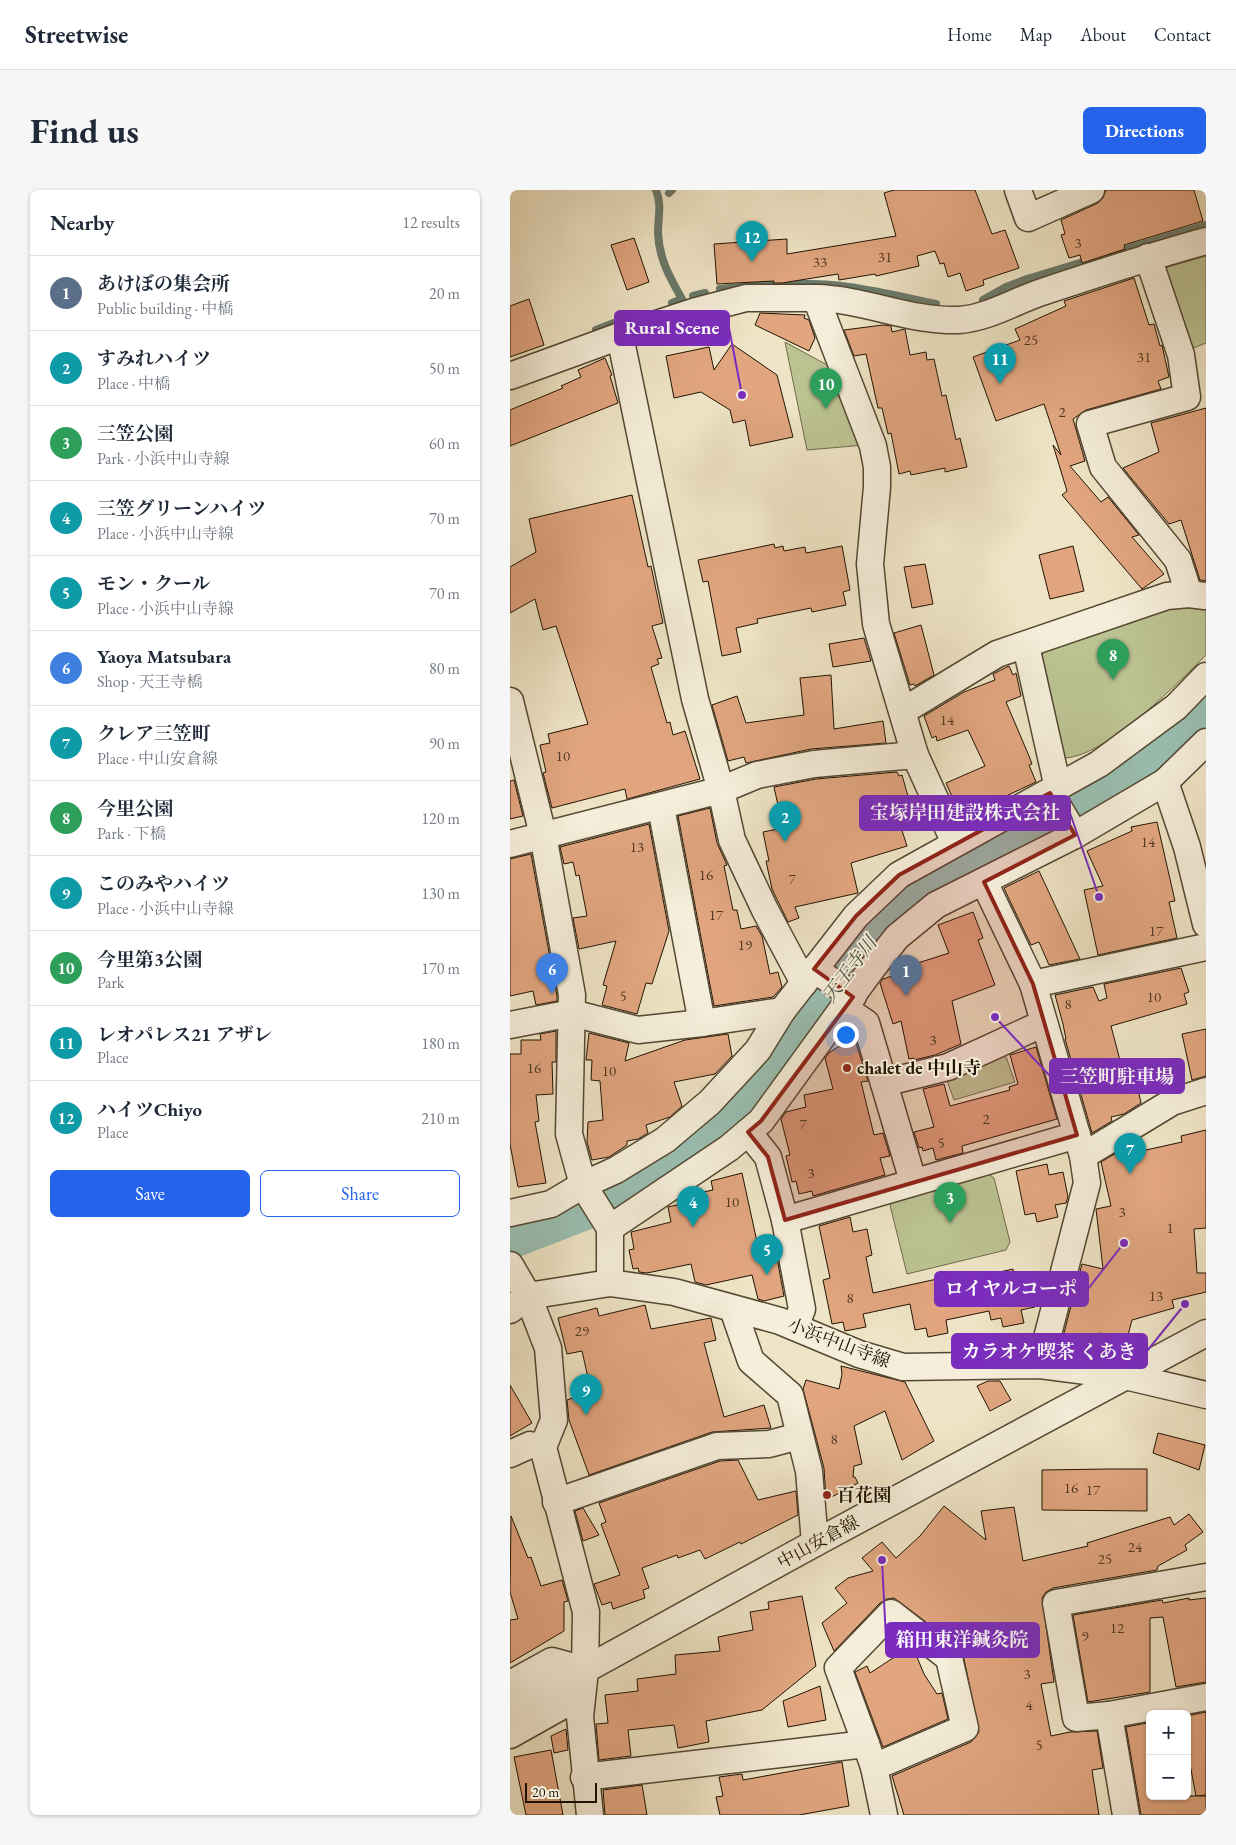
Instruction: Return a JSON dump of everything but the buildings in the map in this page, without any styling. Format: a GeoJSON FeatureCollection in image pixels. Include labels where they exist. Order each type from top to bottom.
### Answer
{"type":"FeatureCollection","features":[{"type":"Feature","properties":{"kind":"street"},"geometry":{"type":"LineString","coordinates":[[1018,190],[1028,218],[1091,190]]}},
{"type":"Feature","properties":{"kind":"street"},"geometry":{"type":"LineString","coordinates":[[510,376],[620,336],[696,311],[746,298],[835,298],[933,319],[960,320],[1000,309],[1040,293],[1148,257],[1206,241]]}},
{"type":"Feature","properties":{"kind":"street"},"geometry":{"type":"LineString","coordinates":[[904,711],[998,654],[1168,596],[1197,595],[1178,560],[1103,467],[1090,424],[1187,397],[1180,355],[1148,257]]}},
{"type":"Feature","properties":{"kind":"street"},"geometry":{"type":"LineString","coordinates":[[816,298],[873,446],[877,467],[870,564],[876,624],[894,688],[904,711],[915,755],[955,843]]}},
{"type":"Feature","properties":{"kind":"street"},"geometry":{"type":"LineString","coordinates":[[620,336],[695,699],[721,790],[732,840],[765,910],[813,975],[848,999],[866,1023],[913,1181]]}},
{"type":"Feature","properties":{"kind":"street"},"geometry":{"type":"LineString","coordinates":[[1026,646],[1054,794],[1073,831]]}},
{"type":"Feature","properties":{"kind":"street"},"geometry":{"type":"LineString","coordinates":[[510,1213],[551,1204],[586,1189],[664,1140],[710,1102],[758,1050],[782,1011],[813,975],[856,916],[899,875],[955,843],[1054,794],[1141,735],[1176,707],[1206,676]]}},
{"type":"Feature","properties":{"kind":"street"},"geometry":{"type":"LineString","coordinates":[[510,701],[543,835],[572,995],[569,1134],[586,1189],[608,1224],[610,1283]]}},
{"type":"Feature","properties":{"kind":"street"},"geometry":{"type":"LineString","coordinates":[[608,1224],[672,1187],[748,1132],[760,1121],[870,971],[898,937],[936,904],[984,882],[1073,831],[1165,782],[1206,742]]}},
{"type":"Feature","properties":{"kind":"street"},"geometry":{"type":"LineString","coordinates":[[510,844],[721,790],[757,775],[814,764],[915,755]]}},
{"type":"Feature","properties":{"kind":"street"},"geometry":{"type":"LineString","coordinates":[[1165,782],[1187,847],[1206,924]]}},
{"type":"Feature","properties":{"kind":"street"},"geometry":{"type":"LineString","coordinates":[[660,807],[702,1023]]}},
{"type":"Feature","properties":{"kind":"street"},"geometry":{"type":"LineString","coordinates":[[984,882],[1033,984],[1080,1145],[1087,1183],[1040,1365]]}},
{"type":"Feature","properties":{"kind":"street"},"geometry":{"type":"LineString","coordinates":[[1033,984],[1206,947]]}},
{"type":"Feature","properties":{"kind":"street"},"geometry":{"type":"LineString","coordinates":[[510,1025],[572,1013],[638,1030],[782,1011]]}},
{"type":"Feature","properties":{"kind":"street"},"geometry":{"type":"LineString","coordinates":[[884,1083],[948,1067],[1044,1023]]}},
{"type":"Feature","properties":{"kind":"street"},"geometry":{"type":"LineString","coordinates":[[785,1220],[913,1181],[1080,1145],[1172,1102],[1206,1091]]}},
{"type":"Feature","properties":{"kind":"street"},"geometry":{"type":"LineString","coordinates":[[748,1132],[768,1157],[785,1220],[802,1309],[795,1327]]}},
{"type":"Feature","properties":{"kind":"street"},"geometry":{"type":"LineString","coordinates":[[510,1265],[519,1303],[548,1348],[554,1420],[543,1447],[556,1502],[577,1569],[586,1612],[585,1670],[580,1716],[584,1777],[590,1815]]}},
{"type":"Feature","properties":{"kind":"street","name":"小浜中山寺線"},"geometry":{"type":"LineString","coordinates":[[519,1303],[610,1283],[674,1292],[780,1320],[858,1354],[903,1367],[1040,1365],[1125,1376],[1206,1396]]}},
{"type":"Feature","properties":{"kind":"street"},"geometry":{"type":"LineString","coordinates":[[733,1309],[751,1361],[790,1395],[809,1471],[815,1543]]}},
{"type":"Feature","properties":{"kind":"street","name":"中山安倉線"},"geometry":{"type":"LineString","coordinates":[[510,1711],[815,1543],[1206,1332]]}},
{"type":"Feature","properties":{"kind":"street"},"geometry":{"type":"LineString","coordinates":[[556,1502],[717,1446],[769,1444],[799,1436]]}},
{"type":"Feature","properties":{"kind":"street"},"geometry":{"type":"LineString","coordinates":[[510,1454],[530,1444],[543,1447]]}},
{"type":"Feature","properties":{"kind":"street"},"geometry":{"type":"LineString","coordinates":[[1206,1577],[1056,1603],[1076,1718],[1109,1715],[1206,1698]]}},
{"type":"Feature","properties":{"kind":"street"},"geometry":{"type":"LineString","coordinates":[[584,1777],[870,1756],[965,1728],[949,1658],[891,1612],[838,1668],[870,1756],[884,1815]]}},
{"type":"Feature","properties":{"kind":"street"},"geometry":{"type":"LineString","coordinates":[[510,1684],[552,1661],[585,1670]]}},
{"type":"Feature","properties":{"kind":"street"},"geometry":{"type":"LineString","coordinates":[[510,1735],[567,1702],[585,1670]]}},
{"type":"Feature","properties":{"kind":"street"},"geometry":{"type":"LineString","coordinates":[[1109,1715],[1126,1815]]}},
{"type":"Feature","properties":{"kind":"highlighted area"},"geometry":{"type":"Polygon","coordinates":[[[1050,793],[1075,835],[984,882],[1033,984],[1077,1135],[785,1220],[768,1157],[748,1132],[761,1121],[853,997],[814,969],[856,916],[899,875],[1050,793]]]}},
{"type":"Feature","properties":{"kind":"green space"},"geometry":{"type":"Polygon","coordinates":[[[1206,256],[1206,343],[1188,350],[1158,270],[1206,256]]]}},
{"type":"Feature","properties":{"kind":"green space"},"geometry":{"type":"Polygon","coordinates":[[[785,342],[840,372],[865,445],[807,450],[785,342]]]}},
{"type":"Feature","properties":{"kind":"green space"},"geometry":{"type":"Polygon","coordinates":[[[1174,605],[1206,606],[1206,655],[1139,718],[1098,746],[1079,755],[1062,758],[1041,659],[1044,651],[1174,605]]]}},
{"type":"Feature","properties":{"kind":"green space"},"geometry":{"type":"Polygon","coordinates":[[[1004,1051],[1015,1082],[954,1100],[945,1075],[1004,1051]]]}},
{"type":"Feature","properties":{"kind":"green space"},"geometry":{"type":"Polygon","coordinates":[[[986,1172],[994,1178],[1010,1242],[1006,1250],[907,1274],[890,1205],[898,1194],[986,1172]]]}},
{"type":"Feature","properties":{"kind":"waterway"},"geometry":{"type":"LineString","coordinates":[[656,190],[659,206],[658,233],[660,251],[669,276],[682,299],[672,303]]}},
{"type":"Feature","properties":{"kind":"waterway"},"geometry":{"type":"LineString","coordinates":[[669,193],[672,190]]}},
{"type":"Feature","properties":{"kind":"waterway"},"geometry":{"type":"LineString","coordinates":[[983,300],[1006,287],[1027,279],[1206,225]]}},
{"type":"Feature","properties":{"kind":"waterway"},"geometry":{"type":"LineString","coordinates":[[720,289],[784,284],[833,285],[871,290],[936,304]]}},
{"type":"Feature","properties":{"kind":"waterway"},"geometry":{"type":"LineString","coordinates":[[693,296],[705,293]]}},
{"type":"Feature","properties":{"kind":"waterway"},"geometry":{"type":"LineString","coordinates":[[596,330],[619,321]]}},
{"type":"Feature","properties":{"kind":"waterway","name":"天王寺川"},"geometry":{"type":"LineString","coordinates":[[510,1237],[616,1196],[671,1160],[746,1106],[880,928],[916,890],[1097,795],[1180,742],[1206,715]]}},
{"type":"Feature","properties":{"kind":"place","name":"ハイツChiyo"},"geometry":{"type":"Point","coordinates":[752,262]}},
{"type":"Feature","properties":{"kind":"place","name":"レオパレス21 アザレ"},"geometry":{"type":"Point","coordinates":[1000,384]}},
{"type":"Feature","properties":{"kind":"place","name":"Rural Scene"},"geometry":{"type":"Point","coordinates":[742,395]}},
{"type":"Feature","properties":{"kind":"place","name":"今里第3公園"},"geometry":{"type":"Point","coordinates":[826,409]}},
{"type":"Feature","properties":{"kind":"place","name":"今里公園"},"geometry":{"type":"Point","coordinates":[1113,680]}},
{"type":"Feature","properties":{"kind":"place","name":"すみれハイツ"},"geometry":{"type":"Point","coordinates":[785,842]}},
{"type":"Feature","properties":{"kind":"place","name":"宝塚岸田建設株式会社"},"geometry":{"type":"Point","coordinates":[1099,897]}},
{"type":"Feature","properties":{"kind":"place","name":"Yaoya Matsubara"},"geometry":{"type":"Point","coordinates":[552,994]}},
{"type":"Feature","properties":{"kind":"place","name":"あけぼの集会所"},"geometry":{"type":"Point","coordinates":[906,996]}},
{"type":"Feature","properties":{"kind":"place","name":"三笠町駐車場"},"geometry":{"type":"Point","coordinates":[995,1017]}},
{"type":"Feature","properties":{"kind":"place","name":"chalet de 中山寺"},"geometry":{"type":"Point","coordinates":[847,1068]}},
{"type":"Feature","properties":{"kind":"place","name":"クレア三笠町"},"geometry":{"type":"Point","coordinates":[1130,1174]}},
{"type":"Feature","properties":{"kind":"place","name":"三笠公園"},"geometry":{"type":"Point","coordinates":[950,1223]}},
{"type":"Feature","properties":{"kind":"place","name":"三笠グリーンハイツ"},"geometry":{"type":"Point","coordinates":[693,1227]}},
{"type":"Feature","properties":{"kind":"place","name":"ロイヤルコーポ"},"geometry":{"type":"Point","coordinates":[1124,1243]}},
{"type":"Feature","properties":{"kind":"place","name":"モン・クール"},"geometry":{"type":"Point","coordinates":[767,1275]}},
{"type":"Feature","properties":{"kind":"place","name":"カラオケ喫茶 くあき"},"geometry":{"type":"Point","coordinates":[1185,1304]}},
{"type":"Feature","properties":{"kind":"place","name":"このみやハイツ"},"geometry":{"type":"Point","coordinates":[586,1415]}},
{"type":"Feature","properties":{"kind":"place","name":"百花園"},"geometry":{"type":"Point","coordinates":[827,1495]}},
{"type":"Feature","properties":{"kind":"place","name":"箱田東洋鍼灸院"},"geometry":{"type":"Point","coordinates":[882,1560]}}]}
